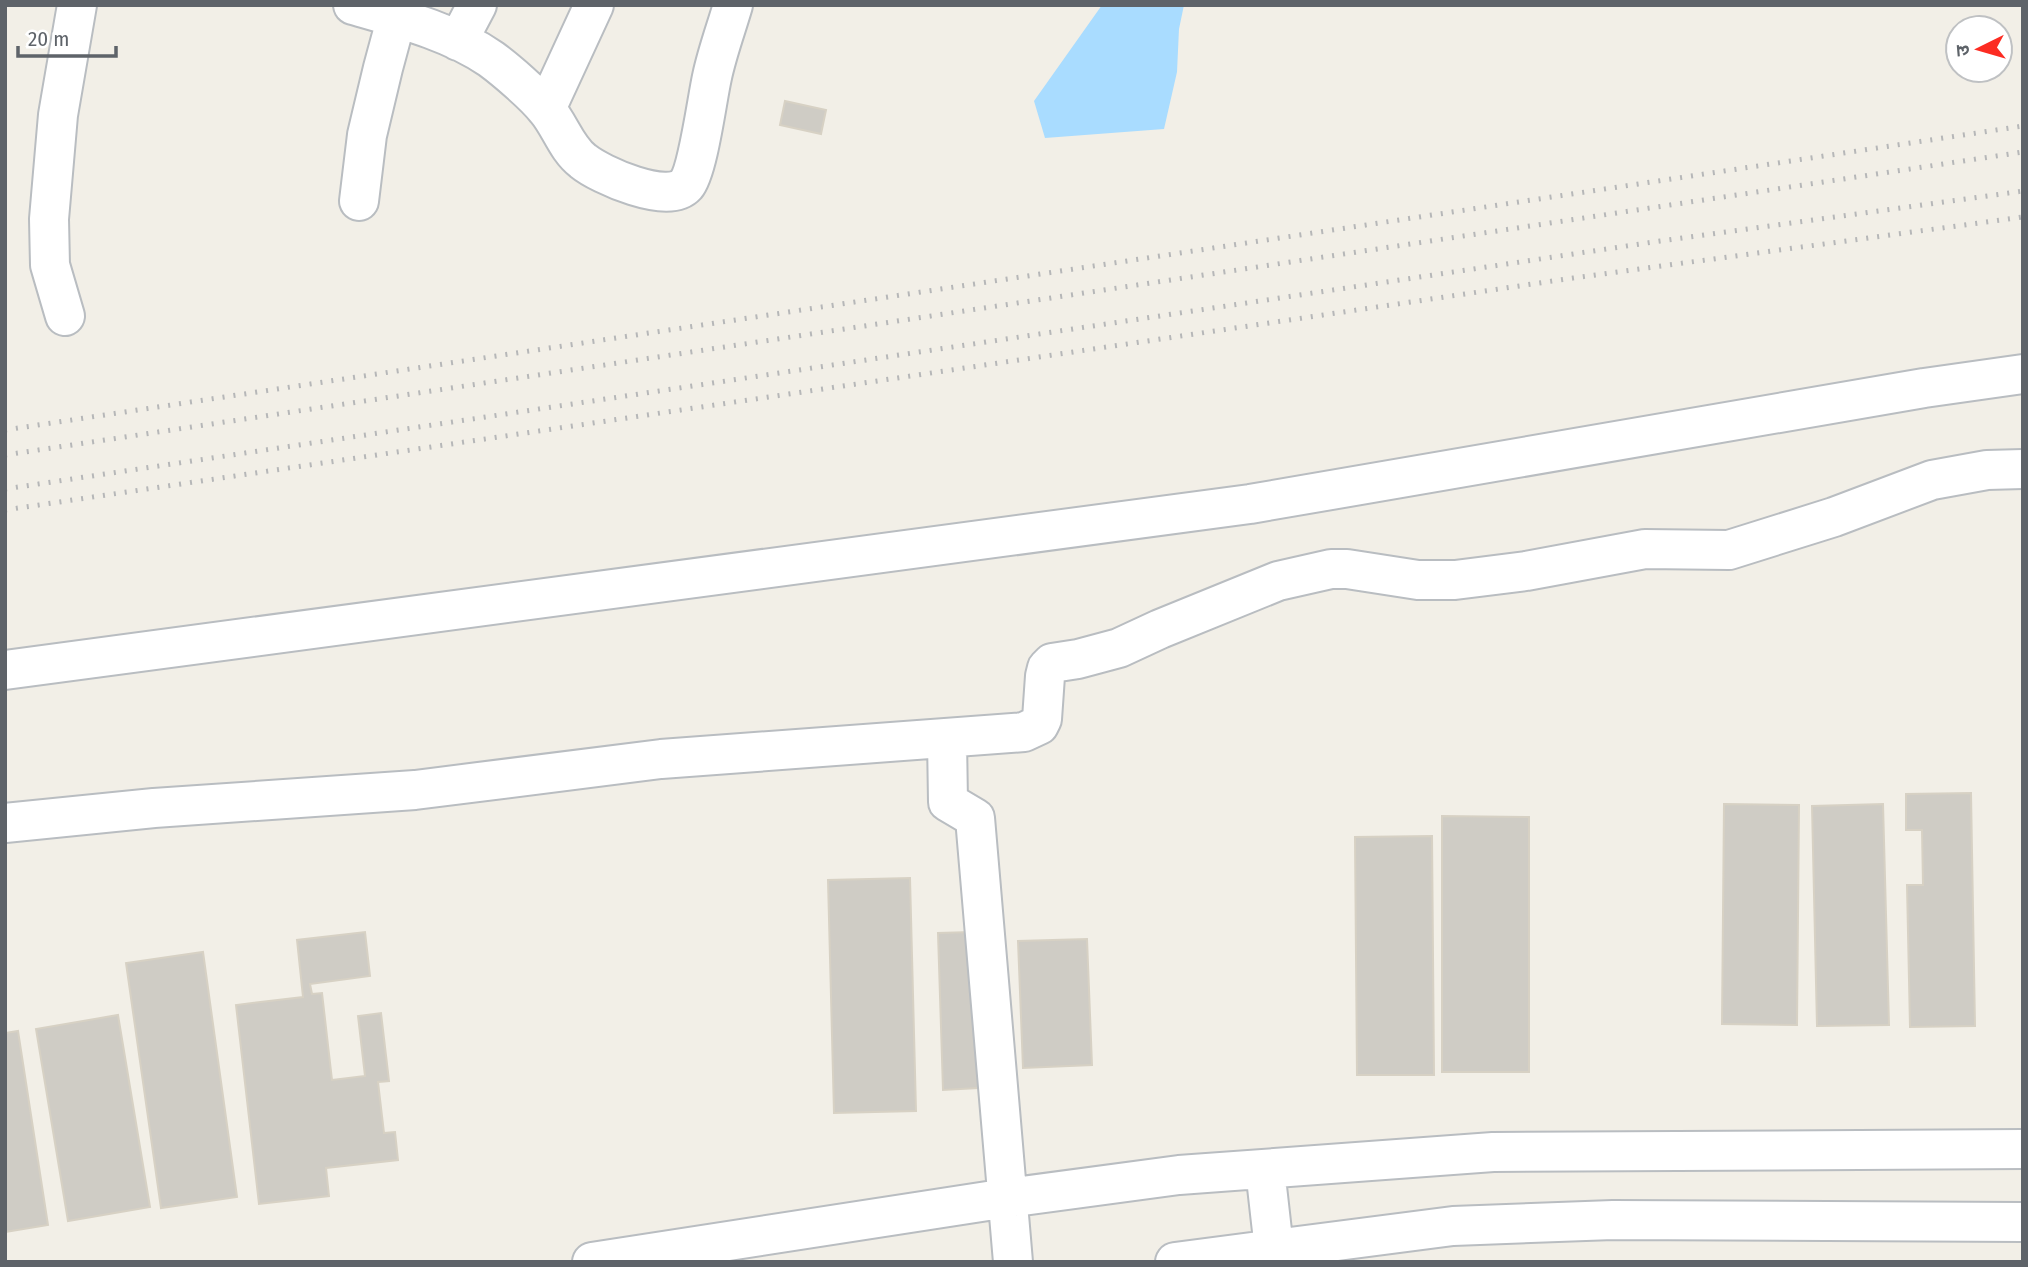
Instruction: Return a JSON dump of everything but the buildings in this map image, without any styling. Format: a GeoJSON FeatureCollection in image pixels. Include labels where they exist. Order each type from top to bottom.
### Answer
{"type":"FeatureCollection","features":[{"type":"Feature","properties":{"kind":"street"},"geometry":{"type":"LineString","coordinates":[[65,316],[50,265],[49,219],[58,115],[77,5]]}},
{"type":"Feature","properties":{"kind":"street"},"geometry":{"type":"LineString","coordinates":[[353,5],[398,11],[489,58],[547,109],[583,161],[622,181],[663,192],[676,192],[688,182],[695,165],[713,73],[733,5]]}},
{"type":"Feature","properties":{"kind":"street"},"geometry":{"type":"LineString","coordinates":[[458,41],[477,5]]}},
{"type":"Feature","properties":{"kind":"street"},"geometry":{"type":"LineString","coordinates":[[547,109],[594,5]]}},
{"type":"Feature","properties":{"kind":"street"},"geometry":{"type":"LineString","coordinates":[[359,201],[367,135],[398,11]]}},
{"type":"Feature","properties":{"kind":"street"},"geometry":{"type":"LineString","coordinates":[[5,670],[1250,504],[1924,388],[2023,374]]}},
{"type":"Feature","properties":{"kind":"street"},"geometry":{"type":"LineString","coordinates":[[5,822],[154,808],[415,790],[661,759],[1024,732],[1034,729],[1042,719],[1045,676],[1047,667],[1052,663],[1119,648],[1278,580],[1331,569],[1347,569],[1418,580],[1455,580],[1526,571],[1645,550],[1729,550],[1834,517],[1932,480],[1987,470],[2023,470]]}},
{"type":"Feature","properties":{"kind":"street"},"geometry":{"type":"LineString","coordinates":[[947,739],[948,802],[975,818],[1013,1262]]}},
{"type":"Feature","properties":{"kind":"street"},"geometry":{"type":"LineString","coordinates":[[592,1262],[1007,1198],[1179,1175],[1493,1152],[2023,1149]]}},
{"type":"Feature","properties":{"kind":"street"},"geometry":{"type":"LineString","coordinates":[[1265,1169],[1274,1249]]}},
{"type":"Feature","properties":{"kind":"street"},"geometry":{"type":"LineString","coordinates":[[1175,1262],[1453,1226],[1613,1220],[2023,1222]]}},
{"type":"Feature","properties":{"kind":"water"},"geometry":{"type":"Polygon","coordinates":[[[1102,5],[1184,5],[1179,29],[1177,72],[1164,129],[1045,138],[1034,101],[1102,5]]]}},
{"type":"Feature","properties":{"kind":"railway"},"geometry":{"type":"LineString","coordinates":[[5,430],[2023,126]]}},
{"type":"Feature","properties":{"kind":"railway"},"geometry":{"type":"LineString","coordinates":[[5,455],[2023,152]]}},
{"type":"Feature","properties":{"kind":"railway"},"geometry":{"type":"LineString","coordinates":[[5,489],[1660,241],[2023,191]]}},
{"type":"Feature","properties":{"kind":"railway"},"geometry":{"type":"LineString","coordinates":[[5,510],[1573,278],[2023,217]]}}]}
